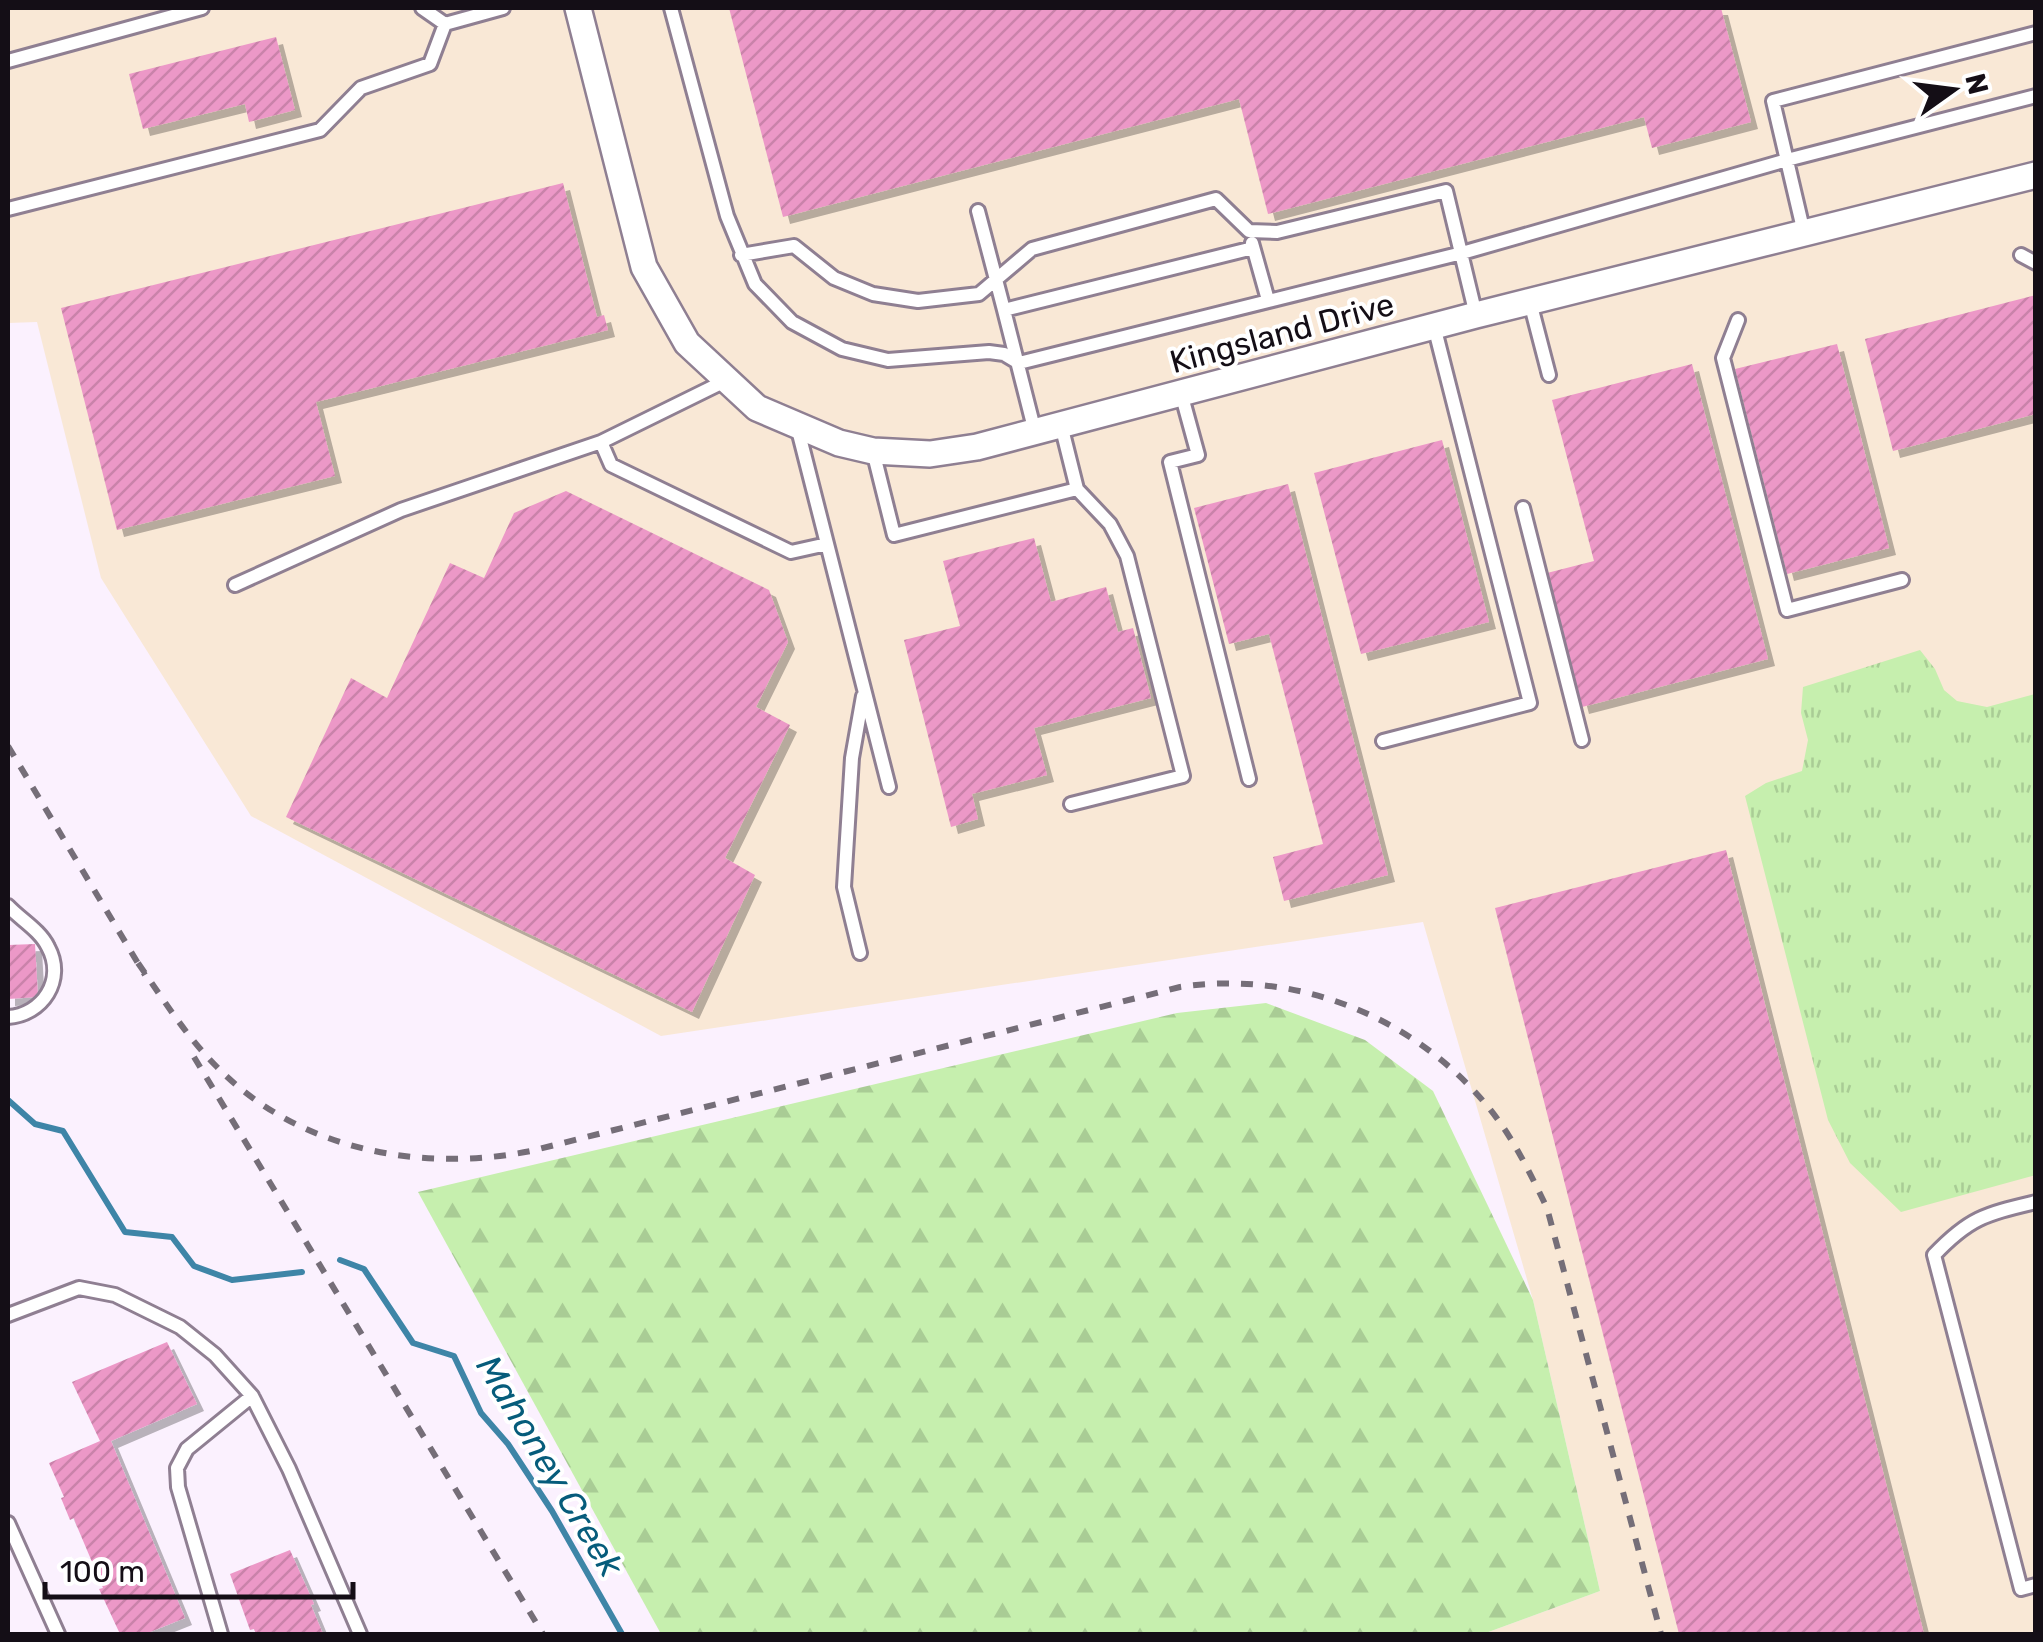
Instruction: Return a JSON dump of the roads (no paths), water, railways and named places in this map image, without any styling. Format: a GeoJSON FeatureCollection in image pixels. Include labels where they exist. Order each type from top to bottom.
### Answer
{"type":"FeatureCollection","features":[{"type":"Feature","properties":{"kind":"street","name":"Kingsland Drive"},"geometry":{"type":"LineString","coordinates":[[578,8],[644,268],[687,343],[757,408],[839,443],[872,451],[930,454],[976,447],[1476,315],[2036,175]]}},
{"type":"Feature","properties":{"kind":"lane"},"geometry":{"type":"LineString","coordinates":[[8,61],[202,8]]}},
{"type":"Feature","properties":{"kind":"lane"},"geometry":{"type":"LineString","coordinates":[[422,8],[445,24]]}},
{"type":"Feature","properties":{"kind":"lane"},"geometry":{"type":"LineString","coordinates":[[445,24],[503,8]]}},
{"type":"Feature","properties":{"kind":"lane"},"geometry":{"type":"LineString","coordinates":[[670,8],[727,216],[755,284],[792,322],[842,349],[888,360],[990,352],[1004,354],[1019,363],[1462,253],[1787,160],[2036,96]]}},
{"type":"Feature","properties":{"kind":"lane"},"geometry":{"type":"LineString","coordinates":[[8,209],[320,130],[361,88],[430,64],[445,24]]}},
{"type":"Feature","properties":{"kind":"lane"},"geometry":{"type":"LineString","coordinates":[[1804,235],[1772,101],[2036,33]]}},
{"type":"Feature","properties":{"kind":"lane"},"geometry":{"type":"LineString","coordinates":[[1249,231],[1277,232],[1446,190],[1476,315]]}},
{"type":"Feature","properties":{"kind":"lane"},"geometry":{"type":"LineString","coordinates":[[741,255],[794,246],[834,278],[873,294],[918,300],[979,294],[1032,249],[1216,200],[1249,231],[1268,300]]}},
{"type":"Feature","properties":{"kind":"lane"},"geometry":{"type":"LineString","coordinates":[[978,211],[1035,432]]}},
{"type":"Feature","properties":{"kind":"lane"},"geometry":{"type":"LineString","coordinates":[[1004,310],[1253,248]]}},
{"type":"Feature","properties":{"kind":"lane"},"geometry":{"type":"LineString","coordinates":[[2021,254],[2036,263]]}},
{"type":"Feature","properties":{"kind":"lane"},"geometry":{"type":"LineString","coordinates":[[1530,302],[1550,375]]}},
{"type":"Feature","properties":{"kind":"lane"},"geometry":{"type":"LineString","coordinates":[[1738,320],[1723,358],[1787,610],[1902,580]]}},
{"type":"Feature","properties":{"kind":"lane"},"geometry":{"type":"LineString","coordinates":[[1383,741],[1530,703],[1434,326]]}},
{"type":"Feature","properties":{"kind":"lane"},"geometry":{"type":"LineString","coordinates":[[235,584],[401,510],[600,442],[727,380]]}},
{"type":"Feature","properties":{"kind":"lane"},"geometry":{"type":"LineString","coordinates":[[1181,394],[1198,455],[1170,462],[1249,779]]}},
{"type":"Feature","properties":{"kind":"lane"},"geometry":{"type":"LineString","coordinates":[[1061,425],[1077,489],[1110,524],[1127,556],[1183,776],[1071,804]]}},
{"type":"Feature","properties":{"kind":"lane"},"geometry":{"type":"LineString","coordinates":[[797,426],[889,787]]}},
{"type":"Feature","properties":{"kind":"lane"},"geometry":{"type":"LineString","coordinates":[[600,442],[611,465],[791,552],[827,544]]}},
{"type":"Feature","properties":{"kind":"lane"},"geometry":{"type":"LineString","coordinates":[[872,451],[894,535],[1077,489]]}},
{"type":"Feature","properties":{"kind":"lane"},"geometry":{"type":"LineString","coordinates":[[1524,508],[1582,740]]}},
{"type":"Feature","properties":{"kind":"lane"},"geometry":{"type":"LineString","coordinates":[[860,952],[844,887],[852,758],[864,688]]}},
{"type":"Feature","properties":{"kind":"lane"},"geometry":{"type":"LineString","coordinates":[[8,906],[44,940],[50,949],[54,972],[48,996],[41,1004],[27,1015],[8,1017]]}},
{"type":"Feature","properties":{"kind":"lane"},"geometry":{"type":"LineString","coordinates":[[2036,1202],[1983,1215],[1958,1228],[1934,1255],[2021,1589],[2036,1585]]}},
{"type":"Feature","properties":{"kind":"lane"},"geometry":{"type":"LineString","coordinates":[[8,1315],[79,1288],[115,1295],[180,1327],[215,1355],[252,1396],[289,1469],[360,1634]]}},
{"type":"Feature","properties":{"kind":"lane"},"geometry":{"type":"LineString","coordinates":[[221,1634],[178,1487],[176,1468],[188,1449],[252,1396]]}},
{"type":"Feature","properties":{"kind":"lane"},"geometry":{"type":"LineString","coordinates":[[8,1524],[58,1634]]}},
{"type":"Feature","properties":{"kind":"waterway","name":"Mahoney Creek"},"geometry":{"type":"LineString","coordinates":[[8,1100],[35,1124],[63,1131],[125,1232],[172,1237],[194,1266],[232,1280],[302,1272]]}},
{"type":"Feature","properties":{"kind":"waterway","name":"Mahoney Creek"},"geometry":{"type":"LineString","coordinates":[[340,1260],[364,1269],[413,1343],[454,1356],[481,1413],[508,1444],[552,1511],[622,1634]]}},
{"type":"Feature","properties":{"kind":"railway"},"geometry":{"type":"LineString","coordinates":[[8,746],[145,975]]}},
{"type":"Feature","properties":{"kind":"railway"},"geometry":{"type":"LineString","coordinates":[[138,963],[175,1017],[217,1067],[249,1095],[285,1118],[323,1136],[363,1148],[447,1159],[531,1151],[1180,987],[1265,985],[1347,1005],[1385,1022],[1454,1071],[1484,1102],[1511,1139],[1547,1208],[1661,1634]]}},
{"type":"Feature","properties":{"kind":"railway"},"geometry":{"type":"LineString","coordinates":[[194,1057],[543,1634]]}}]}
